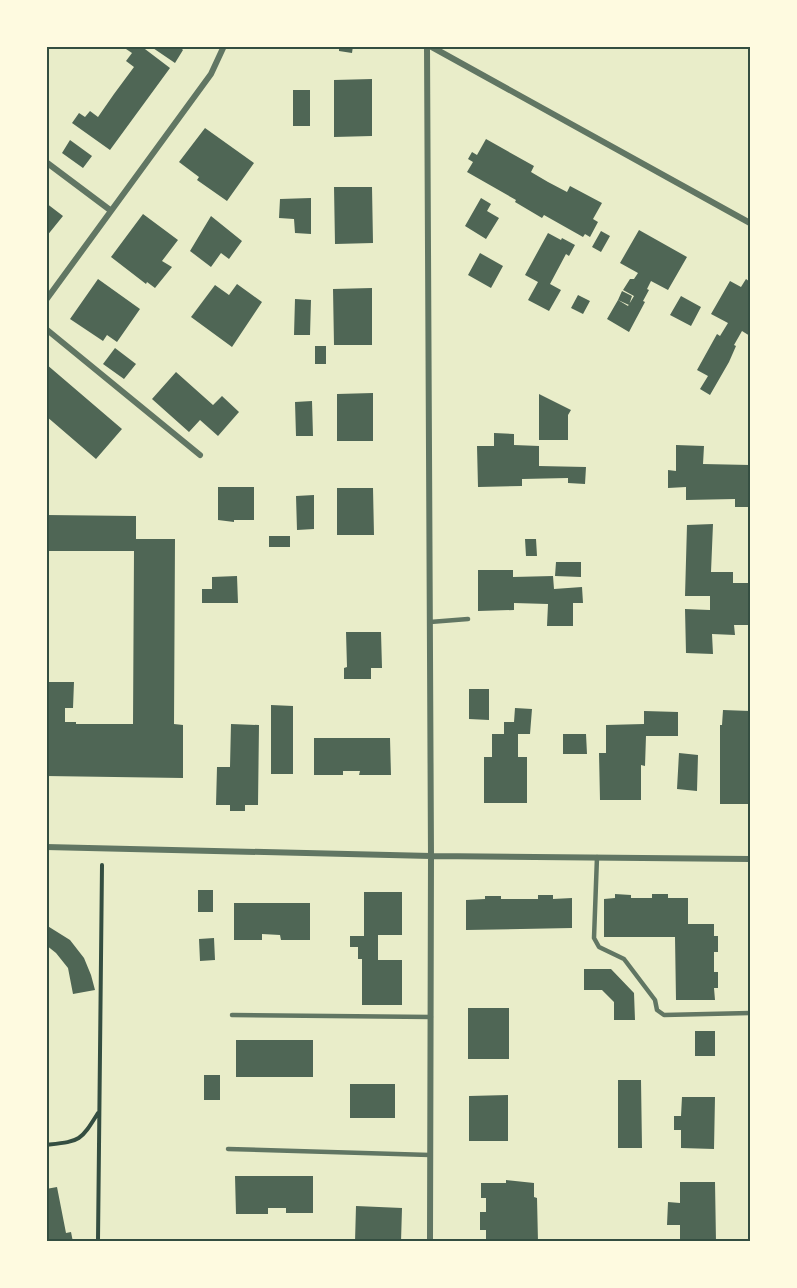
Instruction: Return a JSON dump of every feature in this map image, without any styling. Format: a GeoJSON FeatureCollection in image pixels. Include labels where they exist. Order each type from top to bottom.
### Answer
{"type":"FeatureCollection","features":[{"type":"Feature","properties":{"kind":"street"},"geometry":{"type":"LineString","coordinates":[[46,300],[211,74],[224,46]]}},
{"type":"Feature","properties":{"kind":"street"},"geometry":{"type":"LineString","coordinates":[[430,1242],[429,46],[750,223]]}},
{"type":"Feature","properties":{"kind":"street"},"geometry":{"type":"LineString","coordinates":[[46,162],[110,210]]}},
{"type":"Feature","properties":{"kind":"street"},"geometry":{"type":"LineString","coordinates":[[46,329],[200,455]]}},
{"type":"Feature","properties":{"kind":"street"},"geometry":{"type":"LineString","coordinates":[[46,847],[431,856],[750,859]]}},
{"type":"Feature","properties":{"kind":"lane"},"geometry":{"type":"LineString","coordinates":[[430,622],[468,619]]}},
{"type":"Feature","properties":{"kind":"lane"},"geometry":{"type":"LineString","coordinates":[[597,857],[594,938],[599,947],[624,959],[655,1000],[657,1010],[664,1015],[750,1013]]}},
{"type":"Feature","properties":{"kind":"lane"},"geometry":{"type":"LineString","coordinates":[[232,1015],[431,1017]]}},
{"type":"Feature","properties":{"kind":"lane"},"geometry":{"type":"LineString","coordinates":[[228,1149],[430,1155]]}},
{"type":"Feature","properties":{"kind":"path"},"geometry":{"type":"LineString","coordinates":[[98,1240],[102,849]]}},
{"type":"Feature","properties":{"kind":"path"},"geometry":{"type":"LineString","coordinates":[[46,1145],[71,1142],[84,1135],[98,1112]]}},
{"type":"Feature","properties":{"kind":"building"},"geometry":{"type":"Polygon","coordinates":[[[128,46],[141,46],[170,68],[110,150],[72,123],[79,113],[85,117],[90,111],[98,117],[134,67],[126,61],[132,53],[126,49],[128,46]]]}},
{"type":"Feature","properties":{"kind":"building"},"geometry":{"type":"Polygon","coordinates":[[[150,46],[179,46],[183,50],[175,63],[150,46]]]}},
{"type":"Feature","properties":{"kind":"building"},"geometry":{"type":"Polygon","coordinates":[[[339,46],[353,46],[352,53],[339,51],[339,46]]]}},
{"type":"Feature","properties":{"kind":"building"},"geometry":{"type":"Polygon","coordinates":[[[372,79],[372,136],[334,137],[334,80],[372,79]]]}},
{"type":"Feature","properties":{"kind":"building"},"geometry":{"type":"Polygon","coordinates":[[[293,90],[310,90],[310,126],[293,126],[293,90]]]}},
{"type":"Feature","properties":{"kind":"building"},"geometry":{"type":"Polygon","coordinates":[[[205,128],[254,163],[227,201],[197,180],[199,177],[179,162],[205,128]]]}},
{"type":"Feature","properties":{"kind":"building"},"geometry":{"type":"Polygon","coordinates":[[[486,139],[534,166],[531,172],[548,182],[567,192],[570,186],[602,203],[593,219],[598,222],[590,237],[585,234],[583,237],[544,215],[542,218],[467,172],[473,162],[468,159],[472,152],[477,155],[486,139]]]}},
{"type":"Feature","properties":{"kind":"building"},"geometry":{"type":"Polygon","coordinates":[[[70,140],[92,156],[83,168],[62,153],[70,140]]]}},
{"type":"Feature","properties":{"kind":"building"},"geometry":{"type":"Polygon","coordinates":[[[334,187],[372,187],[373,243],[335,244],[334,187]]]}},
{"type":"Feature","properties":{"kind":"building"},"geometry":{"type":"Polygon","coordinates":[[[311,198],[311,234],[295,233],[294,219],[279,218],[280,199],[311,198]]]}},
{"type":"Feature","properties":{"kind":"building"},"geometry":{"type":"Polygon","coordinates":[[[481,198],[491,204],[487,211],[499,218],[486,239],[465,226],[481,198]]]}},
{"type":"Feature","properties":{"kind":"building"},"geometry":{"type":"Polygon","coordinates":[[[46,203],[63,216],[46,237],[46,203]]]}},
{"type":"Feature","properties":{"kind":"building"},"geometry":{"type":"Polygon","coordinates":[[[143,214],[178,240],[162,261],[172,267],[155,288],[147,282],[146,284],[111,257],[143,214]]]}},
{"type":"Feature","properties":{"kind":"building"},"geometry":{"type":"Polygon","coordinates":[[[211,216],[242,241],[229,259],[221,253],[211,267],[190,251],[211,216]]]}},
{"type":"Feature","properties":{"kind":"building"},"geometry":{"type":"Polygon","coordinates":[[[639,230],[687,257],[668,290],[651,281],[643,301],[645,302],[629,332],[607,319],[618,300],[628,306],[634,296],[623,290],[630,279],[634,279],[638,273],[620,263],[639,230]]]}},
{"type":"Feature","properties":{"kind":"building"},"geometry":{"type":"Polygon","coordinates":[[[601,231],[610,236],[601,252],[592,247],[601,231]]]}},
{"type":"Feature","properties":{"kind":"building"},"geometry":{"type":"Polygon","coordinates":[[[548,233],[575,245],[569,256],[566,254],[550,284],[561,290],[549,311],[528,300],[538,282],[525,275],[548,233]]]}},
{"type":"Feature","properties":{"kind":"building"},"geometry":{"type":"Polygon","coordinates":[[[480,253],[503,266],[491,288],[468,275],[480,253]]]}},
{"type":"Feature","properties":{"kind":"building"},"geometry":{"type":"Polygon","coordinates":[[[98,279],[140,309],[117,342],[107,335],[103,341],[70,319],[98,279]]]}},
{"type":"Feature","properties":{"kind":"building"},"geometry":{"type":"Polygon","coordinates":[[[746,279],[750,282],[750,336],[742,331],[734,345],[736,346],[729,362],[710,395],[700,389],[708,376],[697,370],[717,334],[720,336],[728,323],[711,314],[730,281],[741,287],[746,279]]]}},
{"type":"Feature","properties":{"kind":"building"},"geometry":{"type":"Polygon","coordinates":[[[237,284],[262,302],[232,347],[191,317],[215,285],[229,295],[237,284]]]}},
{"type":"Feature","properties":{"kind":"building"},"geometry":{"type":"Polygon","coordinates":[[[372,288],[372,345],[334,345],[333,289],[372,288]]]}},
{"type":"Feature","properties":{"kind":"building"},"geometry":{"type":"Polygon","coordinates":[[[622,291],[632,296],[629,305],[618,300],[622,291]]]}},
{"type":"Feature","properties":{"kind":"building"},"geometry":{"type":"Polygon","coordinates":[[[578,295],[590,301],[583,314],[571,308],[578,295]]]}},
{"type":"Feature","properties":{"kind":"building"},"geometry":{"type":"Polygon","coordinates":[[[681,296],[701,307],[691,326],[670,315],[681,296]]]}},
{"type":"Feature","properties":{"kind":"building"},"geometry":{"type":"Polygon","coordinates":[[[295,299],[311,300],[310,335],[294,335],[295,299]]]}},
{"type":"Feature","properties":{"kind":"building"},"geometry":{"type":"Polygon","coordinates":[[[315,346],[326,346],[326,364],[315,364],[315,346]]]}},
{"type":"Feature","properties":{"kind":"building"},"geometry":{"type":"Polygon","coordinates":[[[115,348],[136,364],[124,379],[103,364],[115,348]]]}},
{"type":"Feature","properties":{"kind":"building"},"geometry":{"type":"Polygon","coordinates":[[[46,364],[122,429],[96,459],[46,416],[46,364]]]}},
{"type":"Feature","properties":{"kind":"building"},"geometry":{"type":"Polygon","coordinates":[[[176,372],[213,405],[222,396],[239,412],[218,436],[200,420],[189,432],[152,399],[176,372]]]}},
{"type":"Feature","properties":{"kind":"building"},"geometry":{"type":"Polygon","coordinates":[[[373,393],[373,441],[337,441],[337,394],[373,393]]]}},
{"type":"Feature","properties":{"kind":"building"},"geometry":{"type":"Polygon","coordinates":[[[539,394],[571,410],[568,415],[568,440],[539,440],[539,394]]]}},
{"type":"Feature","properties":{"kind":"building"},"geometry":{"type":"Polygon","coordinates":[[[312,401],[313,436],[296,436],[295,402],[312,401]]]}},
{"type":"Feature","properties":{"kind":"building"},"geometry":{"type":"Polygon","coordinates":[[[494,433],[514,434],[514,445],[539,446],[539,466],[586,467],[585,484],[568,483],[568,478],[522,479],[522,486],[478,487],[477,446],[494,446],[494,433]]]}},
{"type":"Feature","properties":{"kind":"building"},"geometry":{"type":"Polygon","coordinates":[[[676,445],[704,446],[703,464],[750,465],[750,507],[735,507],[735,499],[686,500],[686,487],[668,488],[668,470],[676,471],[676,445]]]}},
{"type":"Feature","properties":{"kind":"building"},"geometry":{"type":"Polygon","coordinates":[[[218,487],[254,487],[254,520],[234,520],[234,522],[218,520],[218,487]]]}},
{"type":"Feature","properties":{"kind":"building"},"geometry":{"type":"Polygon","coordinates":[[[337,488],[373,488],[374,535],[337,535],[337,488]]]}},
{"type":"Feature","properties":{"kind":"building"},"geometry":{"type":"Polygon","coordinates":[[[314,495],[314,529],[297,530],[296,496],[314,495]]]}},
{"type":"Feature","properties":{"kind":"building"},"geometry":{"type":"Polygon","coordinates":[[[47,515],[136,516],[136,539],[175,539],[174,724],[183,725],[183,778],[46,776],[46,682],[74,682],[73,708],[65,708],[65,722],[133,724],[134,551],[47,551],[47,515]]]}},
{"type":"Feature","properties":{"kind":"building"},"geometry":{"type":"Polygon","coordinates":[[[713,524],[711,572],[733,572],[733,583],[750,583],[750,625],[734,625],[735,635],[712,634],[713,654],[686,653],[685,609],[710,610],[710,596],[685,596],[687,525],[713,524]]]}},
{"type":"Feature","properties":{"kind":"building"},"geometry":{"type":"Polygon","coordinates":[[[269,536],[290,536],[290,547],[269,547],[269,536]]]}},
{"type":"Feature","properties":{"kind":"building"},"geometry":{"type":"Polygon","coordinates":[[[525,539],[536,539],[537,556],[526,556],[525,539]]]}},
{"type":"Feature","properties":{"kind":"building"},"geometry":{"type":"Polygon","coordinates":[[[556,562],[581,562],[581,577],[555,576],[556,562]]]}},
{"type":"Feature","properties":{"kind":"building"},"geometry":{"type":"Polygon","coordinates":[[[478,570],[513,570],[513,577],[553,576],[554,589],[582,587],[583,603],[573,603],[573,626],[547,626],[548,604],[514,603],[514,610],[478,611],[478,570]]]}},
{"type":"Feature","properties":{"kind":"building"},"geometry":{"type":"Polygon","coordinates":[[[237,576],[238,603],[202,603],[202,589],[212,589],[212,577],[237,576]]]}},
{"type":"Feature","properties":{"kind":"building"},"geometry":{"type":"Polygon","coordinates":[[[346,632],[381,632],[382,668],[371,668],[371,679],[344,679],[344,668],[347,667],[346,632]]]}},
{"type":"Feature","properties":{"kind":"building"},"geometry":{"type":"Polygon","coordinates":[[[469,689],[489,689],[489,720],[469,719],[469,689]]]}},
{"type":"Feature","properties":{"kind":"building"},"geometry":{"type":"Polygon","coordinates":[[[271,705],[293,706],[293,774],[271,774],[271,705]]]}},
{"type":"Feature","properties":{"kind":"building"},"geometry":{"type":"Polygon","coordinates":[[[515,708],[532,709],[530,734],[518,734],[518,757],[527,757],[527,803],[484,803],[484,757],[492,757],[492,734],[504,734],[504,722],[514,722],[515,708]]]}},
{"type":"Feature","properties":{"kind":"building"},"geometry":{"type":"Polygon","coordinates":[[[723,710],[750,711],[750,804],[720,804],[720,725],[722,725],[723,710]]]}},
{"type":"Feature","properties":{"kind":"building"},"geometry":{"type":"Polygon","coordinates":[[[644,711],[678,712],[678,736],[646,736],[645,766],[641,765],[641,800],[600,800],[599,753],[606,753],[606,725],[644,724],[644,711]]]}},
{"type":"Feature","properties":{"kind":"building"},"geometry":{"type":"Polygon","coordinates":[[[231,724],[259,725],[258,805],[245,805],[245,811],[230,811],[230,805],[216,805],[217,767],[230,767],[231,724]]]}},
{"type":"Feature","properties":{"kind":"building"},"geometry":{"type":"Polygon","coordinates":[[[563,734],[586,734],[587,754],[563,754],[563,734]]]}},
{"type":"Feature","properties":{"kind":"building"},"geometry":{"type":"Polygon","coordinates":[[[314,738],[390,738],[391,775],[359,775],[360,771],[343,771],[343,775],[314,775],[314,738]]]}},
{"type":"Feature","properties":{"kind":"building"},"geometry":{"type":"Polygon","coordinates":[[[679,753],[698,755],[697,791],[677,789],[679,753]]]}},
{"type":"Feature","properties":{"kind":"building"},"geometry":{"type":"Polygon","coordinates":[[[198,890],[213,890],[213,912],[198,912],[198,890]]]}},
{"type":"Feature","properties":{"kind":"building"},"geometry":{"type":"Polygon","coordinates":[[[364,892],[402,892],[402,935],[378,935],[378,960],[402,960],[402,1005],[362,1005],[362,959],[358,959],[358,947],[350,947],[350,936],[364,936],[364,892]]]}},
{"type":"Feature","properties":{"kind":"building"},"geometry":{"type":"Polygon","coordinates":[[[615,894],[631,895],[631,898],[652,898],[652,894],[668,894],[668,898],[688,898],[688,924],[714,924],[714,936],[718,936],[718,952],[714,952],[714,972],[718,972],[718,988],[714,988],[715,1000],[676,1000],[675,937],[604,937],[604,899],[615,898],[615,894]]]}},
{"type":"Feature","properties":{"kind":"building"},"geometry":{"type":"Polygon","coordinates":[[[538,895],[553,895],[553,899],[572,898],[572,928],[466,930],[466,900],[485,899],[485,896],[501,896],[501,899],[538,899],[538,895]]]}},
{"type":"Feature","properties":{"kind":"building"},"geometry":{"type":"Polygon","coordinates":[[[234,903],[310,903],[310,940],[281,940],[280,935],[262,934],[262,940],[234,940],[234,903]]]}},
{"type":"Feature","properties":{"kind":"building"},"geometry":{"type":"Polygon","coordinates":[[[46,925],[70,940],[84,958],[95,990],[73,994],[68,968],[46,945],[46,925]]]}},
{"type":"Feature","properties":{"kind":"building"},"geometry":{"type":"Polygon","coordinates":[[[214,938],[215,960],[200,961],[199,939],[214,938]]]}},
{"type":"Feature","properties":{"kind":"building"},"geometry":{"type":"Polygon","coordinates":[[[584,969],[611,969],[634,993],[635,1020],[614,1020],[614,1002],[602,990],[584,990],[584,969]]]}},
{"type":"Feature","properties":{"kind":"building"},"geometry":{"type":"Polygon","coordinates":[[[468,1008],[509,1008],[509,1059],[468,1059],[468,1008]]]}},
{"type":"Feature","properties":{"kind":"building"},"geometry":{"type":"Polygon","coordinates":[[[695,1031],[715,1031],[715,1056],[695,1056],[695,1031]]]}},
{"type":"Feature","properties":{"kind":"building"},"geometry":{"type":"Polygon","coordinates":[[[236,1040],[313,1040],[313,1077],[236,1077],[236,1040]]]}},
{"type":"Feature","properties":{"kind":"building"},"geometry":{"type":"Polygon","coordinates":[[[204,1075],[220,1075],[220,1100],[204,1100],[204,1075]]]}},
{"type":"Feature","properties":{"kind":"building"},"geometry":{"type":"Polygon","coordinates":[[[618,1080],[641,1080],[642,1148],[618,1148],[618,1080]]]}},
{"type":"Feature","properties":{"kind":"building"},"geometry":{"type":"Polygon","coordinates":[[[350,1084],[395,1084],[395,1118],[350,1118],[350,1084]]]}},
{"type":"Feature","properties":{"kind":"building"},"geometry":{"type":"Polygon","coordinates":[[[508,1095],[508,1141],[469,1141],[469,1096],[508,1095]]]}},
{"type":"Feature","properties":{"kind":"building"},"geometry":{"type":"Polygon","coordinates":[[[682,1097],[715,1097],[714,1149],[681,1148],[681,1130],[674,1130],[674,1116],[681,1116],[682,1097]]]}},
{"type":"Feature","properties":{"kind":"building"},"geometry":{"type":"Polygon","coordinates":[[[235,1176],[313,1176],[313,1213],[286,1213],[286,1208],[268,1208],[268,1214],[236,1214],[235,1176]]]}},
{"type":"Feature","properties":{"kind":"building"},"geometry":{"type":"Polygon","coordinates":[[[506,1180],[534,1183],[534,1197],[537,1198],[538,1242],[486,1242],[486,1230],[480,1230],[480,1212],[486,1212],[486,1198],[481,1198],[481,1183],[506,1183],[506,1180]]]}},
{"type":"Feature","properties":{"kind":"building"},"geometry":{"type":"Polygon","coordinates":[[[680,1182],[715,1182],[716,1242],[680,1242],[680,1225],[667,1225],[668,1202],[680,1203],[680,1182]]]}},
{"type":"Feature","properties":{"kind":"building"},"geometry":{"type":"Polygon","coordinates":[[[57,1187],[66,1233],[71,1232],[73,1242],[46,1242],[46,1189],[57,1187]]]}},
{"type":"Feature","properties":{"kind":"building"},"geometry":{"type":"Polygon","coordinates":[[[356,1206],[402,1208],[401,1242],[355,1242],[356,1206]]]}},
{"type":"Feature","properties":{"kind":"building"},"geometry":{"type":"Polygon","coordinates":[[[562,1239],[586,1239],[586,1242],[562,1242],[562,1239]]]}}]}
